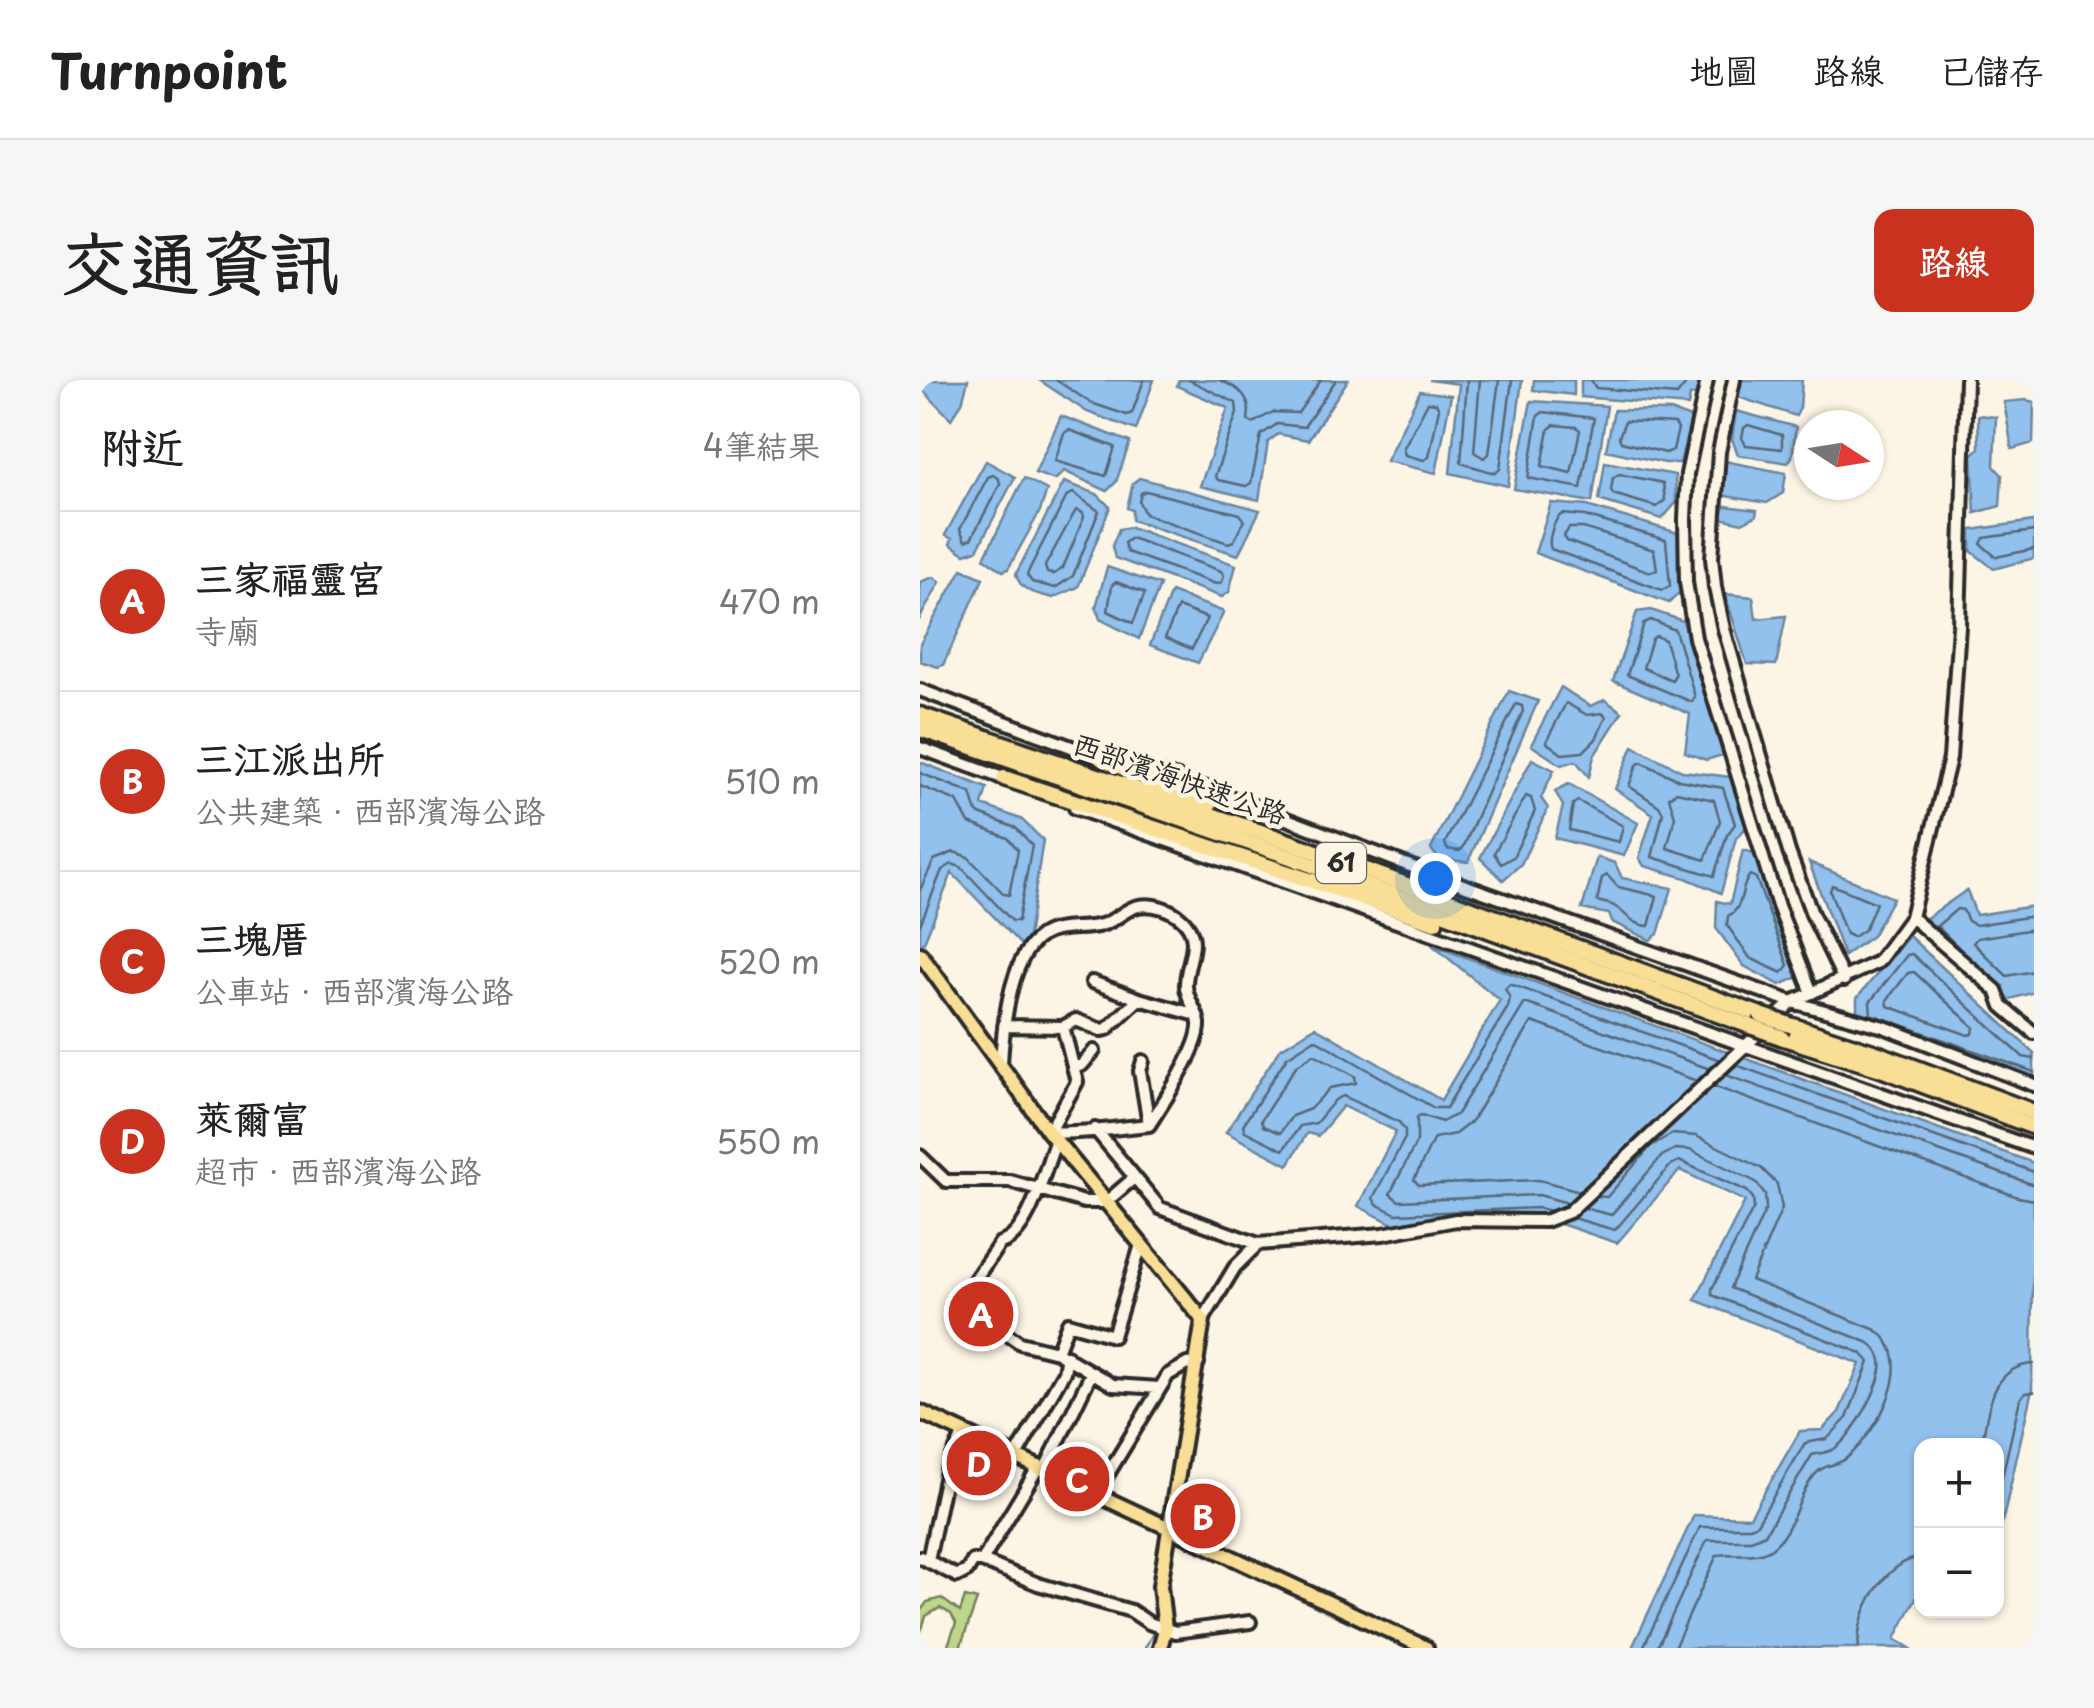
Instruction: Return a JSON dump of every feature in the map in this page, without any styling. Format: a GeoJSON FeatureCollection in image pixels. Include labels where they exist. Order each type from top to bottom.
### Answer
{"type":"FeatureCollection","features":[{"type":"Feature","properties":{"kind":"highway","name":"西部濱海快速公路"},"geometry":{"type":"LineString","coordinates":[[920,715],[1284,840],[1584,959]]}},
{"type":"Feature","properties":{"kind":"highway","name":"西部濱海快速公路"},"geometry":{"type":"LineString","coordinates":[[920,730],[1787,1032]]}},
{"type":"Feature","properties":{"kind":"highway"},"geometry":{"type":"LineString","coordinates":[[1101,758],[1195,800],[1452,894],[1584,959]]}},
{"type":"Feature","properties":{"kind":"highway"},"geometry":{"type":"LineString","coordinates":[[1004,778],[1471,934],[1584,959]]}},
{"type":"Feature","properties":{"kind":"highway","name":"61"},"geometry":{"type":"LineString","coordinates":[[1787,1032],[1834,1039],[1882,1054],[2034,1112]]}},
{"type":"Feature","properties":{"kind":"highway","name":"61"},"geometry":{"type":"LineString","coordinates":[[1787,1032],[2034,1126]]}},
{"type":"Feature","properties":{"kind":"main road"},"geometry":{"type":"LineString","coordinates":[[920,954],[1053,1136],[1202,1320],[1160,1586],[1165,1630],[1160,1648]]}},
{"type":"Feature","properties":{"kind":"main road"},"geometry":{"type":"LineString","coordinates":[[920,1412],[1426,1648]]}},
{"type":"Feature","properties":{"kind":"street"},"geometry":{"type":"LineString","coordinates":[[1706,380],[1687,474],[1684,518],[1686,582],[1695,638],[1773,891],[1814,992]]}},
{"type":"Feature","properties":{"kind":"street"},"geometry":{"type":"LineString","coordinates":[[1734,380],[1719,452],[1712,558],[1715,587],[1789,852],[1841,982]]}},
{"type":"Feature","properties":{"kind":"street"},"geometry":{"type":"LineString","coordinates":[[1094,1129],[1160,1208],[1258,1244],[1383,1234],[1456,1220],[1545,1221],[1569,1212],[1792,1002],[1878,962],[1911,918],[1950,758],[1959,626],[1966,380]]}},
{"type":"Feature","properties":{"kind":"street"},"geometry":{"type":"LineString","coordinates":[[920,690],[1101,758],[1185,780],[1410,866],[1792,1002],[1874,1024],[2034,1085]]}},
{"type":"Feature","properties":{"kind":"street"},"geometry":{"type":"LineString","coordinates":[[920,748],[1094,816],[2034,1148]]}},
{"type":"Feature","properties":{"kind":"street"},"geometry":{"type":"LineString","coordinates":[[1001,1063],[1006,1008],[1025,956],[1038,937],[1064,929],[1108,924],[1133,908],[1162,908],[1190,928],[1193,940],[1186,989],[1200,1028],[1195,1044],[1149,1125]]}},
{"type":"Feature","properties":{"kind":"street"},"geometry":{"type":"LineString","coordinates":[[1911,918],[1996,990],[2002,1006],[2034,1033]]}},
{"type":"Feature","properties":{"kind":"street"},"geometry":{"type":"LineString","coordinates":[[1092,982],[1197,1015]]}},
{"type":"Feature","properties":{"kind":"street"},"geometry":{"type":"LineString","coordinates":[[1004,1026],[1063,1026],[1076,1020],[1108,1029],[1139,999]]}},
{"type":"Feature","properties":{"kind":"street"},"geometry":{"type":"LineString","coordinates":[[956,1307],[1000,1243],[1009,1241],[1030,1214],[1053,1136],[1077,1082],[1063,1026]]}},
{"type":"Feature","properties":{"kind":"street"},"geometry":{"type":"LineString","coordinates":[[1073,1068],[1082,1066],[1094,1052]]}},
{"type":"Feature","properties":{"kind":"street"},"geometry":{"type":"LineString","coordinates":[[1143,1061],[1140,1071],[1149,1125]]}},
{"type":"Feature","properties":{"kind":"street"},"geometry":{"type":"LineString","coordinates":[[1053,1136],[1149,1125]]}},
{"type":"Feature","properties":{"kind":"street"},"geometry":{"type":"LineString","coordinates":[[920,1156],[946,1181],[1010,1181],[1084,1202],[1106,1202],[1134,1178]]}},
{"type":"Feature","properties":{"kind":"street"},"geometry":{"type":"LineString","coordinates":[[1202,1320],[1236,1266],[1258,1244]]}},
{"type":"Feature","properties":{"kind":"street"},"geometry":{"type":"LineString","coordinates":[[1016,1456],[1064,1372],[1062,1354],[1068,1323],[1113,1336],[1141,1245]]}},
{"type":"Feature","properties":{"kind":"street"},"geometry":{"type":"LineString","coordinates":[[1010,1336],[1020,1344],[1062,1354],[1091,1374],[1124,1388],[1159,1388]]}},
{"type":"Feature","properties":{"kind":"street"},"geometry":{"type":"LineString","coordinates":[[1096,1492],[1168,1375],[1198,1362]]}},
{"type":"Feature","properties":{"kind":"street"},"geometry":{"type":"LineString","coordinates":[[982,1561],[1042,1468],[1091,1374]]}},
{"type":"Feature","properties":{"kind":"street"},"geometry":{"type":"LineString","coordinates":[[964,1432],[947,1470],[924,1559],[957,1576],[967,1571],[973,1561],[982,1561],[1038,1584],[1130,1610],[1165,1630],[1176,1632],[1250,1622]]}},
{"type":"Feature","properties":{"kind":"green space"},"geometry":{"type":"Polygon","coordinates":[[[965,1597],[977,1600],[960,1648],[947,1648],[956,1623],[951,1614],[940,1608],[926,1616],[920,1635],[920,1612],[927,1602],[941,1598],[960,1612],[965,1597]]]}},
{"type":"Feature","properties":{"kind":"water"},"geometry":{"type":"Polygon","coordinates":[[[920,380],[968,380],[962,403],[951,419],[920,387],[920,380]]]}},
{"type":"Feature","properties":{"kind":"water"},"geometry":{"type":"Polygon","coordinates":[[[1039,380],[1154,380],[1136,430],[1087,412],[1039,380]]]}},
{"type":"Feature","properties":{"kind":"water"},"geometry":{"type":"Polygon","coordinates":[[[1179,380],[1348,380],[1308,440],[1278,434],[1268,442],[1259,500],[1200,486],[1228,408],[1177,386],[1179,380]]]}},
{"type":"Feature","properties":{"kind":"water"},"geometry":{"type":"Polygon","coordinates":[[[1429,380],[1522,380],[1508,486],[1450,473],[1459,384],[1429,380]]]}},
{"type":"Feature","properties":{"kind":"water"},"geometry":{"type":"Polygon","coordinates":[[[1534,380],[1574,380],[1574,395],[1533,390],[1534,380]]]}},
{"type":"Feature","properties":{"kind":"water"},"geometry":{"type":"Polygon","coordinates":[[[1581,380],[1699,381],[1697,394],[1690,396],[1688,406],[1581,397],[1581,380]]]}},
{"type":"Feature","properties":{"kind":"water"},"geometry":{"type":"Polygon","coordinates":[[[1741,380],[1802,380],[1800,408],[1794,410],[1794,415],[1738,397],[1741,380]]]}},
{"type":"Feature","properties":{"kind":"water"},"geometry":{"type":"Polygon","coordinates":[[[1420,391],[1451,395],[1436,473],[1386,461],[1420,391]]]}},
{"type":"Feature","properties":{"kind":"water"},"geometry":{"type":"Polygon","coordinates":[[[1531,401],[1607,406],[1592,502],[1514,489],[1531,401]]]}},
{"type":"Feature","properties":{"kind":"water"},"geometry":{"type":"Polygon","coordinates":[[[2004,402],[2034,402],[2033,443],[2012,449],[2004,402]]]}},
{"type":"Feature","properties":{"kind":"water"},"geometry":{"type":"Polygon","coordinates":[[[1614,410],[1671,411],[1691,418],[1680,463],[1606,450],[1614,410]]]}},
{"type":"Feature","properties":{"kind":"water"},"geometry":{"type":"Polygon","coordinates":[[[1736,411],[1794,426],[1788,463],[1738,455],[1732,439],[1736,411]]]}},
{"type":"Feature","properties":{"kind":"water"},"geometry":{"type":"Polygon","coordinates":[[[1978,415],[1996,417],[1994,466],[2002,475],[2000,506],[1975,513],[1972,455],[1979,448],[1978,415]]]}},
{"type":"Feature","properties":{"kind":"water"},"geometry":{"type":"Polygon","coordinates":[[[1061,416],[1130,442],[1116,482],[1107,491],[1064,471],[1055,480],[1035,473],[1061,416]]]}},
{"type":"Feature","properties":{"kind":"water"},"geometry":{"type":"Polygon","coordinates":[[[986,461],[1015,477],[977,550],[965,554],[950,544],[952,539],[945,535],[986,461]]]}},
{"type":"Feature","properties":{"kind":"water"},"geometry":{"type":"Polygon","coordinates":[[[1724,461],[1786,473],[1783,493],[1767,503],[1720,495],[1724,461]]]}},
{"type":"Feature","properties":{"kind":"water"},"geometry":{"type":"Polygon","coordinates":[[[1605,462],[1675,475],[1676,503],[1662,519],[1599,500],[1605,462]]]}},
{"type":"Feature","properties":{"kind":"water"},"geometry":{"type":"Polygon","coordinates":[[[1024,478],[1047,490],[1040,511],[1008,569],[1003,571],[984,558],[1024,478]]]}},
{"type":"Feature","properties":{"kind":"water"},"geometry":{"type":"Polygon","coordinates":[[[1139,478],[1260,510],[1238,555],[1132,520],[1132,510],[1127,508],[1133,483],[1139,478]]]}},
{"type":"Feature","properties":{"kind":"water"},"geometry":{"type":"Polygon","coordinates":[[[1064,482],[1097,494],[1110,507],[1078,587],[1053,598],[1026,588],[1016,574],[1064,482]]]}},
{"type":"Feature","properties":{"kind":"water"},"geometry":{"type":"Polygon","coordinates":[[[1551,503],[1587,506],[1678,533],[1681,591],[1669,603],[1535,553],[1551,503]]]}},
{"type":"Feature","properties":{"kind":"water"},"geometry":{"type":"Polygon","coordinates":[[[1725,506],[1757,510],[1756,516],[1742,523],[1721,518],[1725,506]]]}},
{"type":"Feature","properties":{"kind":"water"},"geometry":{"type":"Polygon","coordinates":[[[2034,521],[2034,558],[1994,569],[1971,551],[1971,530],[2034,521]]]}},
{"type":"Feature","properties":{"kind":"water"},"geometry":{"type":"Polygon","coordinates":[[[1130,527],[1236,565],[1229,592],[1222,597],[1115,558],[1112,546],[1119,529],[1130,527]]]}},
{"type":"Feature","properties":{"kind":"water"},"geometry":{"type":"Polygon","coordinates":[[[1107,567],[1160,585],[1139,639],[1100,619],[1096,607],[1107,567]]]}},
{"type":"Feature","properties":{"kind":"water"},"geometry":{"type":"Polygon","coordinates":[[[962,569],[983,578],[982,581],[943,665],[920,661],[920,644],[962,569]]]}},
{"type":"Feature","properties":{"kind":"water"},"geometry":{"type":"Polygon","coordinates":[[[934,577],[940,582],[920,618],[920,582],[934,577]]]}},
{"type":"Feature","properties":{"kind":"water"},"geometry":{"type":"Polygon","coordinates":[[[1171,592],[1224,612],[1198,663],[1150,645],[1171,592]]]}},
{"type":"Feature","properties":{"kind":"water"},"geometry":{"type":"Polygon","coordinates":[[[1725,594],[1753,597],[1756,619],[1786,616],[1776,665],[1747,664],[1725,594]]]}},
{"type":"Feature","properties":{"kind":"water"},"geometry":{"type":"Polygon","coordinates":[[[1651,610],[1683,621],[1723,755],[1706,760],[1685,752],[1690,714],[1613,681],[1637,612],[1651,610]]]}},
{"type":"Feature","properties":{"kind":"water"},"geometry":{"type":"Polygon","coordinates":[[[1561,687],[1590,706],[1605,700],[1622,712],[1594,756],[1589,777],[1576,761],[1561,765],[1531,745],[1561,687]]]}},
{"type":"Feature","properties":{"kind":"water"},"geometry":{"type":"Polygon","coordinates":[[[1509,691],[1538,701],[1468,862],[1439,859],[1431,849],[1509,691]]]}},
{"type":"Feature","properties":{"kind":"water"},"geometry":{"type":"Polygon","coordinates":[[[1633,746],[1682,771],[1730,777],[1747,827],[1736,838],[1721,893],[1644,866],[1639,858],[1653,814],[1615,789],[1633,746]]]}},
{"type":"Feature","properties":{"kind":"water"},"geometry":{"type":"Polygon","coordinates":[[[1532,759],[1554,770],[1541,798],[1548,808],[1521,864],[1503,880],[1480,858],[1532,759]]]}},
{"type":"Feature","properties":{"kind":"water"},"geometry":{"type":"Polygon","coordinates":[[[920,762],[987,788],[982,805],[1021,819],[1043,840],[1026,950],[952,873],[920,952],[920,762]]]}},
{"type":"Feature","properties":{"kind":"water"},"geometry":{"type":"Polygon","coordinates":[[[1569,784],[1638,823],[1624,856],[1555,838],[1563,806],[1555,791],[1569,784]]]}},
{"type":"Feature","properties":{"kind":"water"},"geometry":{"type":"Polygon","coordinates":[[[1743,850],[1757,854],[1803,975],[1780,985],[1744,966],[1716,928],[1717,901],[1730,904],[1743,850]]]}},
{"type":"Feature","properties":{"kind":"water"},"geometry":{"type":"Polygon","coordinates":[[[1597,857],[1615,863],[1622,878],[1672,888],[1658,934],[1650,940],[1612,922],[1609,914],[1582,909],[1597,857]]]}},
{"type":"Feature","properties":{"kind":"water"},"geometry":{"type":"Polygon","coordinates":[[[1809,862],[1893,898],[1872,936],[1844,956],[1809,862]]]}},
{"type":"Feature","properties":{"kind":"water"},"geometry":{"type":"Polygon","coordinates":[[[1967,890],[1976,915],[2034,906],[2034,992],[2008,1000],[1996,997],[1918,924],[1967,890]]]}},
{"type":"Feature","properties":{"kind":"water"},"geometry":{"type":"Polygon","coordinates":[[[1909,936],[2034,1053],[2034,1083],[1862,1021],[1857,998],[1909,936]]]}},
{"type":"Feature","properties":{"kind":"water"},"geometry":{"type":"Polygon","coordinates":[[[1432,945],[2034,1163],[2032,1389],[2004,1515],[2004,1438],[1914,1438],[1914,1602],[1895,1639],[1910,1648],[1632,1648],[1694,1515],[1750,1517],[1800,1431],[1822,1430],[1839,1412],[1860,1364],[1695,1300],[1745,1201],[1680,1170],[1617,1243],[1540,1217],[1393,1224],[1358,1206],[1396,1131],[1343,1106],[1318,1136],[1307,1133],[1288,1165],[1226,1132],[1280,1049],[1315,1027],[1441,1100],[1500,1000],[1432,945]]]}},
{"type":"Feature","properties":{"kind":"waterway"},"geometry":{"type":"LineString","coordinates":[[1145,1648],[1153,1633]]}},
{"type":"Feature","properties":{"kind":"place","name":"三家福靈宮"},"geometry":{"type":"Point","coordinates":[981,1314]}},
{"type":"Feature","properties":{"kind":"place","name":"萊爾富"},"geometry":{"type":"Point","coordinates":[979,1463]}},
{"type":"Feature","properties":{"kind":"place","name":"三塊厝"},"geometry":{"type":"Point","coordinates":[1077,1479]}},
{"type":"Feature","properties":{"kind":"place","name":"三江派出所"},"geometry":{"type":"Point","coordinates":[1203,1516]}}]}
